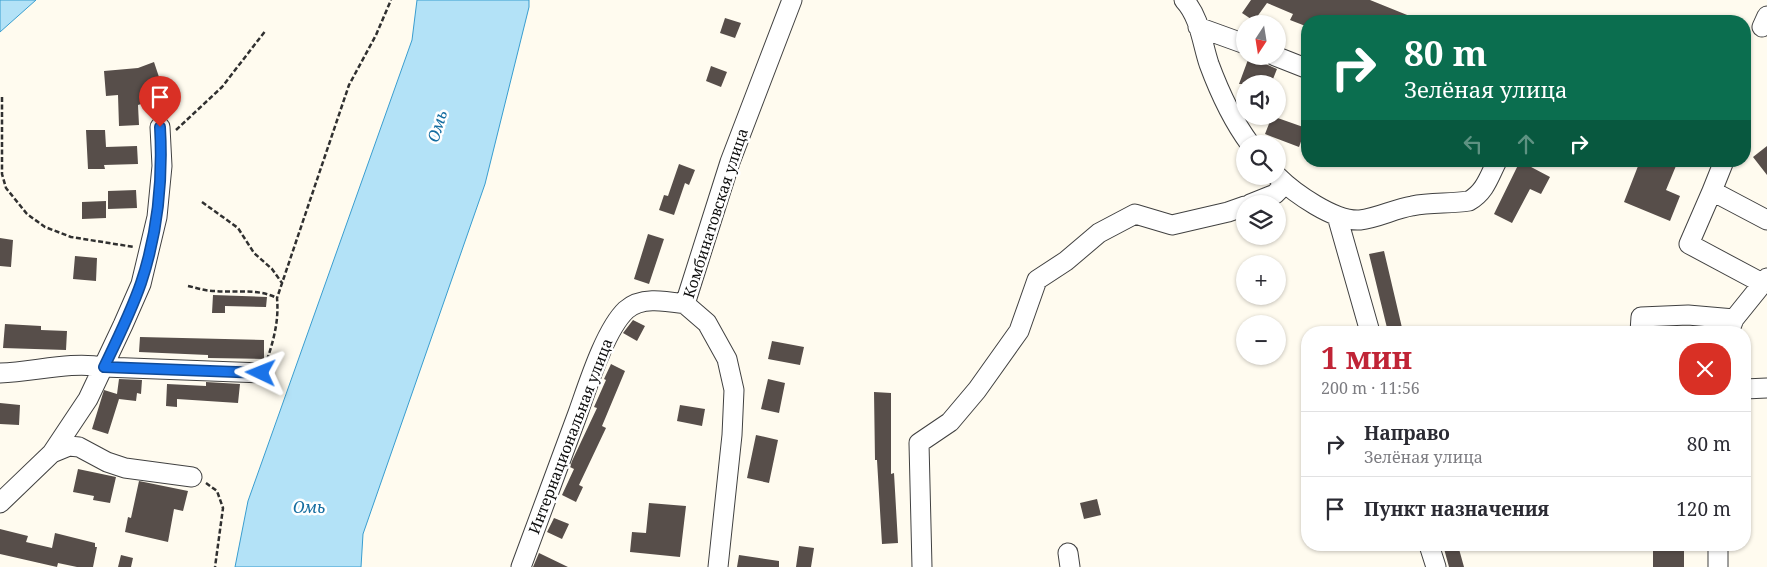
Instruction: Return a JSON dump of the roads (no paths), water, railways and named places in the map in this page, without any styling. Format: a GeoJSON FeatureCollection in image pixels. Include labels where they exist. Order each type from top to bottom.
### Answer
{"type":"FeatureCollection","features":[{"type":"Feature","properties":{"kind":"street","name":"Комбинатовская улица"},"geometry":{"type":"LineString","coordinates":[[718,567],[732,435],[734,390],[727,359],[707,323],[684,304],[730,162],[792,0]]}},
{"type":"Feature","properties":{"kind":"street"},"geometry":{"type":"LineString","coordinates":[[1184,0],[1193,12],[1209,65],[1226,102],[1245,135]]}},
{"type":"Feature","properties":{"kind":"street"},"geometry":{"type":"LineString","coordinates":[[1198,27],[1236,41]]}},
{"type":"Feature","properties":{"kind":"street"},"geometry":{"type":"LineString","coordinates":[[1286,60],[1301,66]]}},
{"type":"Feature","properties":{"kind":"street"},"geometry":{"type":"LineString","coordinates":[[0,503],[52,453],[88,399],[141,284],[157,217],[162,166],[160,127]]}},
{"type":"Feature","properties":{"kind":"street"},"geometry":{"type":"LineString","coordinates":[[1286,183],[1337,216],[1357,220],[1410,206],[1469,200],[1477,196],[1484,188],[1494,167]]}},
{"type":"Feature","properties":{"kind":"street"},"geometry":{"type":"LineString","coordinates":[[1640,326],[1641,317],[1671,315],[1732,326],[1764,281],[1689,244],[1722,167]]}},
{"type":"Feature","properties":{"kind":"street"},"geometry":{"type":"LineString","coordinates":[[1712,191],[1767,220]]}},
{"type":"Feature","properties":{"kind":"street"},"geometry":{"type":"LineString","coordinates":[[922,567],[919,444],[950,422],[978,390],[1019,331],[1037,280],[1066,261],[1099,233],[1134,214],[1172,225],[1236,209]]}},
{"type":"Feature","properties":{"kind":"street"},"geometry":{"type":"LineString","coordinates":[[1337,216],[1368,326]]}},
{"type":"Feature","properties":{"kind":"street","name":"Интернациональная улица"},"geometry":{"type":"LineString","coordinates":[[521,567],[591,378],[611,330],[626,309],[646,301],[665,300],[684,304]]}},
{"type":"Feature","properties":{"kind":"street"},"geometry":{"type":"LineString","coordinates":[[0,373],[22,372],[78,364],[104,367],[261,373]]}},
{"type":"Feature","properties":{"kind":"street"},"geometry":{"type":"LineString","coordinates":[[1751,389],[1767,388]]}},
{"type":"Feature","properties":{"kind":"street"},"geometry":{"type":"LineString","coordinates":[[69,446],[83,419],[88,399]]}},
{"type":"Feature","properties":{"kind":"street"},"geometry":{"type":"LineString","coordinates":[[52,453],[69,446],[89,451],[106,462],[125,468],[192,477]]}},
{"type":"Feature","properties":{"kind":"street"},"geometry":{"type":"LineString","coordinates":[[1431,551],[1436,567]]}},
{"type":"Feature","properties":{"kind":"street"},"geometry":{"type":"LineString","coordinates":[[1718,551],[1718,567]]}},
{"type":"Feature","properties":{"kind":"water"},"geometry":{"type":"Polygon","coordinates":[[[0,0],[36,0],[0,32],[0,0]]]}},
{"type":"Feature","properties":{"kind":"water","name":"Омь"},"geometry":{"type":"Polygon","coordinates":[[[417,0],[529,0],[529,7],[485,184],[363,534],[361,567],[235,567],[248,501],[412,40],[417,0]]]}}]}
